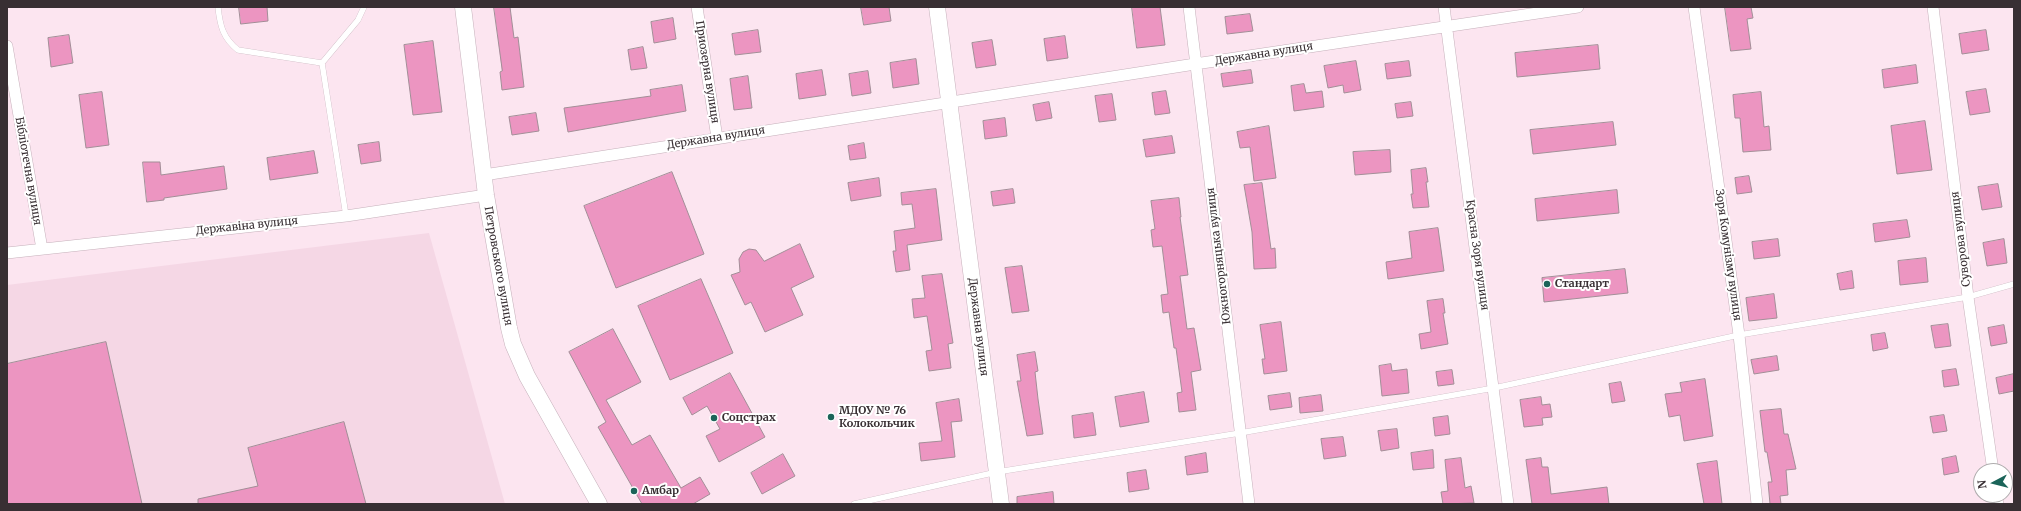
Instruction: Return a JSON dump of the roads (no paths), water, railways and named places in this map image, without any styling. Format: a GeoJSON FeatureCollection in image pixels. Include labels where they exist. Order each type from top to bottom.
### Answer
{"type":"FeatureCollection","features":[{"type":"Feature","properties":{"kind":"main road","name":"Петровського вулиця"},"geometry":{"type":"LineString","coordinates":[[463,7],[486,195],[505,312],[513,344],[527,376],[599,504]]}},
{"type":"Feature","properties":{"kind":"main road","name":"Державна вулиця"},"geometry":{"type":"LineString","coordinates":[[937,7],[1002,504]]}},
{"type":"Feature","properties":{"kind":"street","name":"Приозерна вулиця"},"geometry":{"type":"LineString","coordinates":[[697,7],[717,138]]}},
{"type":"Feature","properties":{"kind":"street","name":"Южногорняцька вулиця"},"geometry":{"type":"LineString","coordinates":[[1189,7],[1240,433],[1250,504]]}},
{"type":"Feature","properties":{"kind":"street","name":"Красна Зоря вулиця"},"geometry":{"type":"LineString","coordinates":[[1444,7],[1508,504]]}},
{"type":"Feature","properties":{"kind":"street","name":"Державна вулиця"},"geometry":{"type":"LineString","coordinates":[[484,174],[1196,64],[1578,7]]}},
{"type":"Feature","properties":{"kind":"street","name":"Зоря Комунізму вулиця"},"geometry":{"type":"LineString","coordinates":[[1694,7],[1739,335],[1757,504]]}},
{"type":"Feature","properties":{"kind":"street","name":"Суворова вулиця"},"geometry":{"type":"LineString","coordinates":[[1933,7],[1968,297],[1992,463]]}},
{"type":"Feature","properties":{"kind":"street","name":"Бібліотечна вулиця"},"geometry":{"type":"LineString","coordinates":[[7,46],[42,249]]}},
{"type":"Feature","properties":{"kind":"street","name":"Державіна вулиця"},"geometry":{"type":"LineString","coordinates":[[7,253],[346,216],[486,195]]}},
{"type":"Feature","properties":{"kind":"lane"},"geometry":{"type":"LineString","coordinates":[[218,7],[220,27],[230,44],[238,50],[322,63]]}},
{"type":"Feature","properties":{"kind":"lane"},"geometry":{"type":"LineString","coordinates":[[346,216],[322,63],[358,20],[364,7]]}},
{"type":"Feature","properties":{"kind":"lane"},"geometry":{"type":"LineString","coordinates":[[854,504],[997,472],[1240,433],[1494,388],[1739,335],[1968,297],[2014,284]]}},
{"type":"Feature","properties":{"kind":"place","name":"Стандарт"},"geometry":{"type":"Point","coordinates":[1547,284]}},
{"type":"Feature","properties":{"kind":"place","name":"МДОУ № 76 Колокольчик"},"geometry":{"type":"Point","coordinates":[831,417]}},
{"type":"Feature","properties":{"kind":"place","name":"Соцстрах"},"geometry":{"type":"Point","coordinates":[714,418]}},
{"type":"Feature","properties":{"kind":"place","name":"Амбар"},"geometry":{"type":"Point","coordinates":[634,491]}}]}
